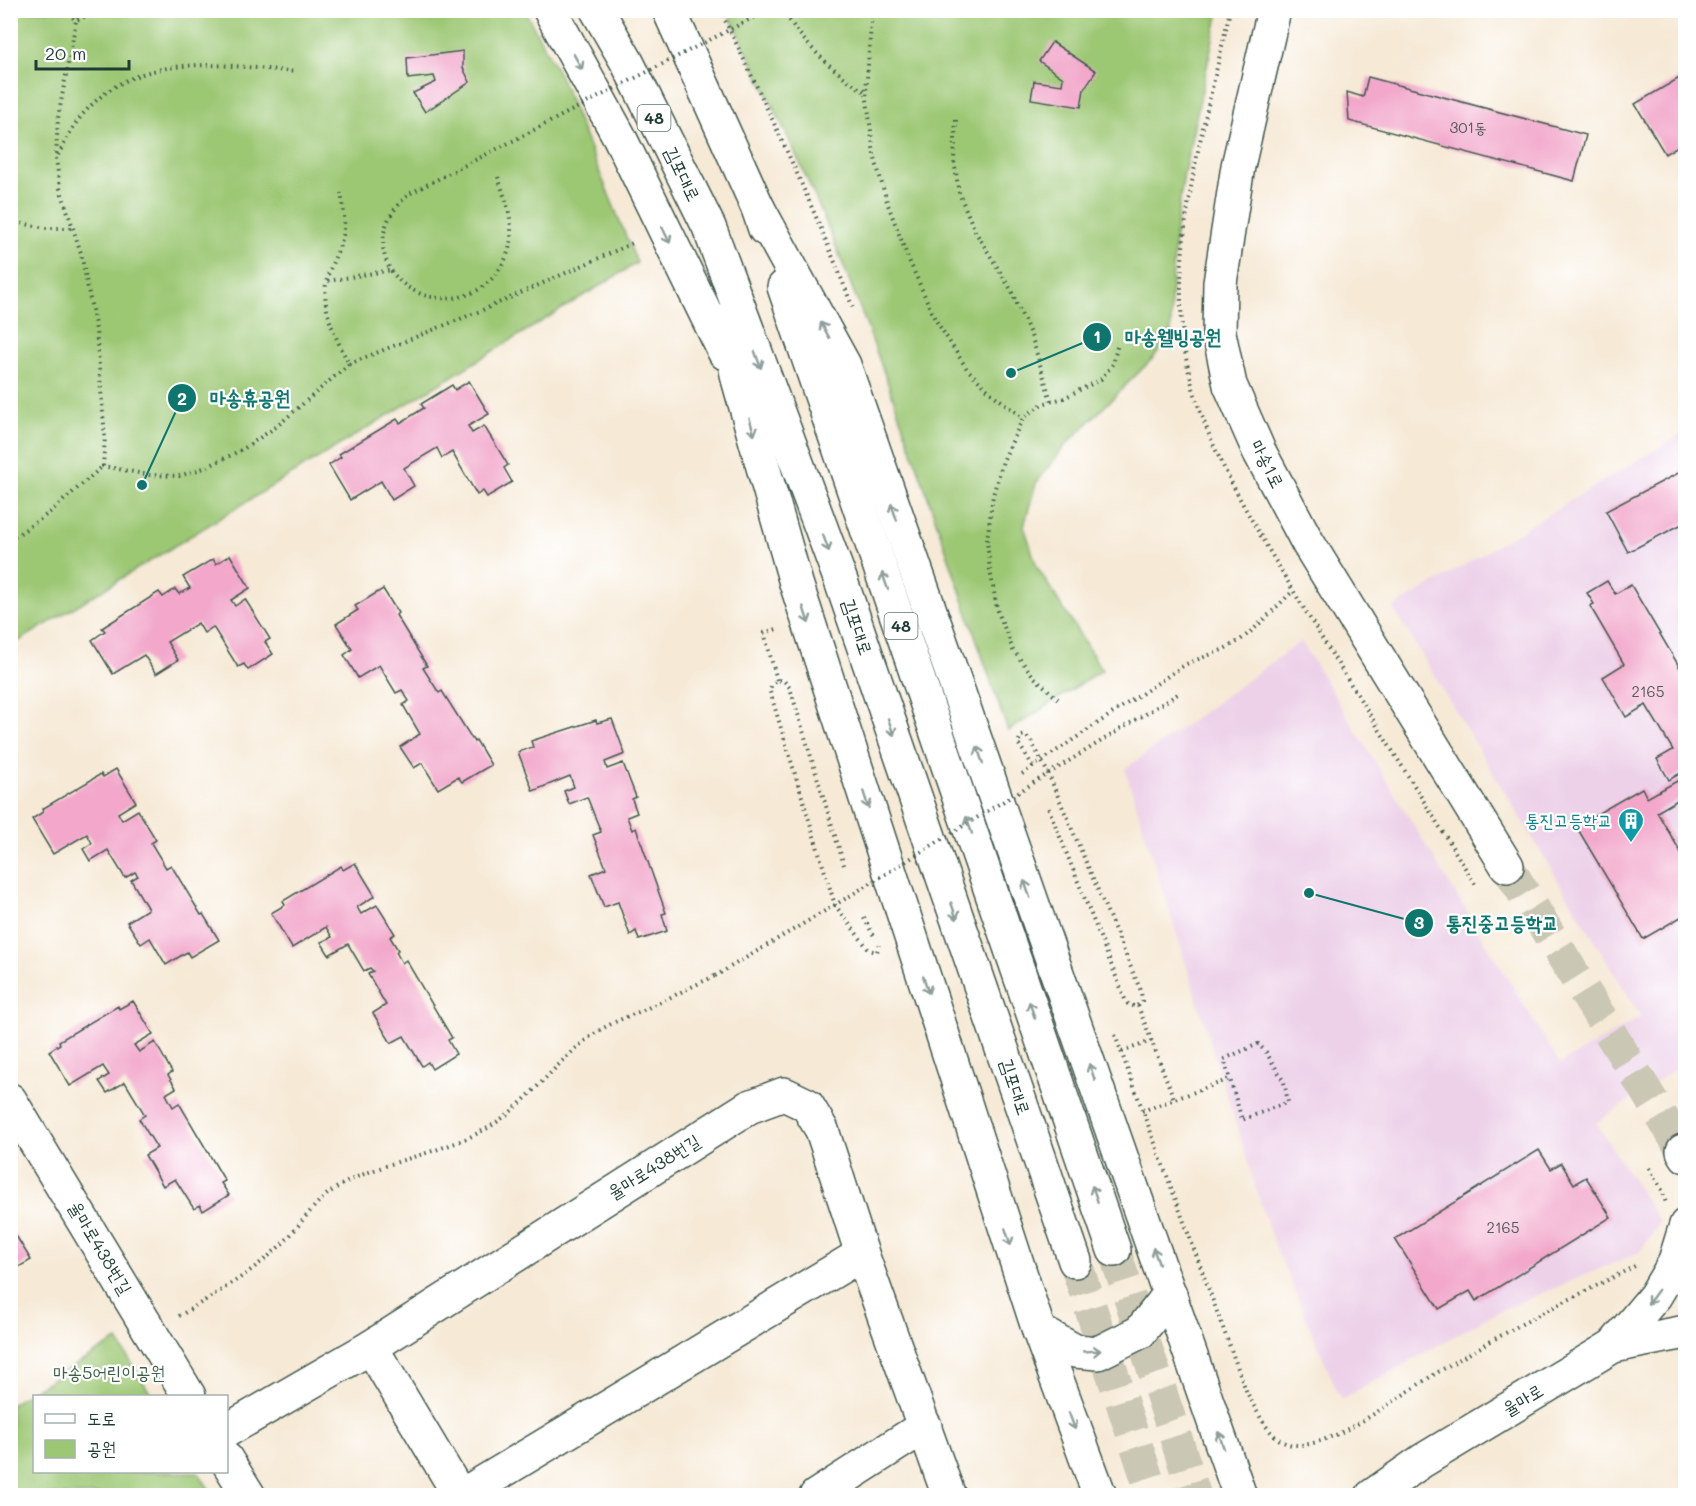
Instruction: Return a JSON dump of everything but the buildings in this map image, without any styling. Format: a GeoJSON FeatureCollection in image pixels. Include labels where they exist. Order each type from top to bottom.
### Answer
{"type":"FeatureCollection","features":[{"type":"Feature","properties":{"kind":"main road"},"geometry":{"type":"LineString","coordinates":[[550,10],[619,136],[738,379]]}},
{"type":"Feature","properties":{"kind":"main road","name":"김포대로"},"geometry":{"type":"LineString","coordinates":[[597,10],[627,62],[709,226],[842,584],[1075,1261]]}},
{"type":"Feature","properties":{"kind":"main road","name":"마송1로"},"geometry":{"type":"LineString","coordinates":[[1274,10],[1238,166],[1220,283],[1219,333],[1230,385],[1259,451],[1308,543],[1507,866]]}},
{"type":"Feature","properties":{"kind":"main road","name":"48"},"geometry":{"type":"LineString","coordinates":[[670,12],[758,208],[816,384],[883,573],[1114,1250]]}},
{"type":"Feature","properties":{"kind":"main road"},"geometry":{"type":"LineString","coordinates":[[758,208],[844,365],[1240,1496]]}},
{"type":"Feature","properties":{"kind":"main road"},"geometry":{"type":"LineString","coordinates":[[709,226],[738,379],[796,583],[1039,1331],[1100,1496]]}},
{"type":"Feature","properties":{"kind":"main road","name":"율마로438번길"},"geometry":{"type":"LineString","coordinates":[[228,1430],[371,1347],[749,1107],[784,1094],[807,1105],[822,1130],[862,1254],[949,1496]]}},
{"type":"Feature","properties":{"kind":"main road","name":"율마로438번길"},"geometry":{"type":"LineString","coordinates":[[10,1100],[188,1395]]}},
{"type":"Feature","properties":{"kind":"main road"},"geometry":{"type":"LineString","coordinates":[[1613,1346],[1655,1296],[1674,1264],[1676,1220]]}},
{"type":"Feature","properties":{"kind":"main road"},"geometry":{"type":"LineString","coordinates":[[371,1347],[460,1496],[862,1254]]}},
{"type":"Feature","properties":{"kind":"main road"},"geometry":{"type":"LineString","coordinates":[[1039,1331],[1075,1352],[1098,1353],[1140,1332],[1170,1294]]}},
{"type":"Feature","properties":{"kind":"main road","name":"율마로"},"geometry":{"type":"LineString","coordinates":[[1372,1496],[1422,1461],[1613,1346],[1686,1332]]}},
{"type":"Feature","properties":{"kind":"main road"},"geometry":{"type":"LineString","coordinates":[[816,1496],[925,1426]]}},
{"type":"Feature","properties":{"kind":"main road"},"geometry":{"type":"LineString","coordinates":[[228,1462],[249,1496]]}},
{"type":"Feature","properties":{"kind":"path"},"geometry":{"type":"LineString","coordinates":[[63,10],[76,20]]}},
{"type":"Feature","properties":{"kind":"path"},"geometry":{"type":"LineString","coordinates":[[10,540],[50,513],[103,466],[105,437],[96,330],[87,280],[60,188],[56,158],[58,118],[78,10]]}},
{"type":"Feature","properties":{"kind":"path"},"geometry":{"type":"LineString","coordinates":[[76,20],[102,10]]}},
{"type":"Feature","properties":{"kind":"path"},"geometry":{"type":"LineString","coordinates":[[457,10],[459,16]]}},
{"type":"Feature","properties":{"kind":"path"},"geometry":{"type":"LineString","coordinates":[[498,177],[510,214],[511,237],[506,260],[493,279],[477,291],[462,297],[443,299],[424,297],[407,287],[391,270],[382,249],[385,229],[393,211],[407,195],[768,10]]}},
{"type":"Feature","properties":{"kind":"path"},"geometry":{"type":"LineString","coordinates":[[783,10],[808,43],[842,76],[866,92]]}},
{"type":"Feature","properties":{"kind":"path"},"geometry":{"type":"LineString","coordinates":[[872,10],[866,92],[874,154],[887,202],[908,258],[935,319],[967,369],[991,393],[1023,418]]}},
{"type":"Feature","properties":{"kind":"path"},"geometry":{"type":"LineString","coordinates":[[56,158],[76,123],[98,100],[126,80],[156,69],[198,65],[296,72]]}},
{"type":"Feature","properties":{"kind":"path"},"geometry":{"type":"LineString","coordinates":[[956,120],[954,160],[959,192],[975,231],[1010,288],[1032,338],[1051,402]]}},
{"type":"Feature","properties":{"kind":"path"},"geometry":{"type":"LineString","coordinates":[[341,193],[345,216],[344,232],[327,281],[327,313],[349,364]]}},
{"type":"Feature","properties":{"kind":"path"},"geometry":{"type":"LineString","coordinates":[[10,221],[45,228],[73,228]]}},
{"type":"Feature","properties":{"kind":"path"},"geometry":{"type":"LineString","coordinates":[[103,466],[149,475],[179,476],[207,466],[243,449],[276,427],[349,364],[485,309],[641,239]]}},
{"type":"Feature","properties":{"kind":"path"},"geometry":{"type":"LineString","coordinates":[[327,281],[391,270]]}},
{"type":"Feature","properties":{"kind":"path"},"geometry":{"type":"LineString","coordinates":[[1058,699],[1034,677],[1013,650],[997,609],[987,541],[993,495],[1003,461],[1023,418],[1042,404],[1064,398],[1101,379],[1113,364],[1118,343]]}},
{"type":"Feature","properties":{"kind":"path"},"geometry":{"type":"LineString","coordinates":[[1019,776],[1186,664],[1222,650],[1239,640],[1253,630],[1293,591]]}},
{"type":"Feature","properties":{"kind":"path"},"geometry":{"type":"LineString","coordinates":[[777,680],[765,633],[780,628]]}},
{"type":"Feature","properties":{"kind":"path"},"geometry":{"type":"LineString","coordinates":[[777,680],[784,681],[790,688],[844,865]]}},
{"type":"Feature","properties":{"kind":"path"},"geometry":{"type":"LineString","coordinates":[[777,680],[771,686],[772,698],[835,906],[864,946],[877,952],[879,945],[864,918]]}},
{"type":"Feature","properties":{"kind":"path"},"geometry":{"type":"LineString","coordinates":[[179,1316],[227,1287],[257,1265],[281,1245],[313,1207],[332,1191],[347,1182],[459,1142],[483,1131],[504,1118],[549,1072],[597,1032],[618,1020],[715,976],[835,906],[1180,692]]}},
{"type":"Feature","properties":{"kind":"path"},"geometry":{"type":"LineString","coordinates":[[1033,766],[1018,743],[1021,736],[1028,737],[1048,773],[1141,991],[1142,1001],[1138,1006]]}},
{"type":"Feature","properties":{"kind":"path"},"geometry":{"type":"LineString","coordinates":[[1048,807],[1125,999],[1128,1004],[1138,1006]]}},
{"type":"Feature","properties":{"kind":"path"},"geometry":{"type":"LineString","coordinates":[[1138,1006],[1174,1099]]}},
{"type":"Feature","properties":{"kind":"path"},"geometry":{"type":"LineString","coordinates":[[1151,1041],[1122,1052],[1247,1393],[1272,1433],[1279,1440],[1292,1445],[1321,1441],[1363,1420],[1435,1374],[1511,1330],[1642,1262]]}},
{"type":"Feature","properties":{"kind":"path"},"geometry":{"type":"LineString","coordinates":[[1258,1044],[1266,1052],[1284,1082],[1288,1102],[1242,1120],[1230,1079],[1224,1059],[1258,1044]]}},
{"type":"Feature","properties":{"kind":"path"},"geometry":{"type":"LineString","coordinates":[[1142,1111],[1230,1079]]}},
{"type":"Feature","properties":{"kind":"path"},"geometry":{"type":"LineString","coordinates":[[1649,1168],[1676,1220]]}},
{"type":"Feature","properties":{"kind":"shaded area"},"geometry":{"type":"Polygon","coordinates":[[[1685,432],[1685,1088],[1674,1070],[1596,1123],[1660,1222],[1640,1252],[1495,1313],[1341,1400],[1271,1236],[1125,769],[1301,641],[1560,1064],[1641,1017],[1393,608],[1685,432]]]}},
{"type":"Feature","properties":{"kind":"green space"},"geometry":{"type":"Polygon","coordinates":[[[11,11],[525,11],[560,76],[637,263],[11,646],[11,11]]]}},
{"type":"Feature","properties":{"kind":"green space"},"geometry":{"type":"Polygon","coordinates":[[[727,11],[1219,11],[1184,173],[1175,235],[1171,333],[1154,357],[1065,446],[1036,483],[1024,526],[1037,567],[1102,670],[1008,731],[904,428],[837,249],[798,159],[727,11]]]}},
{"type":"Feature","properties":{"kind":"green space","name":"마송5어린이공원"},"geometry":{"type":"Polygon","coordinates":[[[117,1340],[151,1395],[33,1395],[33,1473],[199,1473],[213,1495],[11,1495],[11,1404],[117,1340]]]}},
{"type":"Feature","properties":{"kind":"tunnel"},"geometry":{"type":"LineString","coordinates":[[1507,866],[1683,1151]]}},
{"type":"Feature","properties":{"kind":"tunnel"},"geometry":{"type":"LineString","coordinates":[[1114,1250],[1195,1496]]}},
{"type":"Feature","properties":{"kind":"tunnel"},"geometry":{"type":"LineString","coordinates":[[1075,1261],[1153,1496]]}},
{"type":"Feature","properties":{"kind":"place","name":"마송웰빙공원"},"geometry":{"type":"Point","coordinates":[1011,373]}},
{"type":"Feature","properties":{"kind":"place","name":"마송휴공원"},"geometry":{"type":"Point","coordinates":[142,485]}},
{"type":"Feature","properties":{"kind":"place","name":"통진고등학교"},"geometry":{"type":"Point","coordinates":[1631,844]}},
{"type":"Feature","properties":{"kind":"place","name":"통진중고등학교"},"geometry":{"type":"Point","coordinates":[1309,893]}}]}
